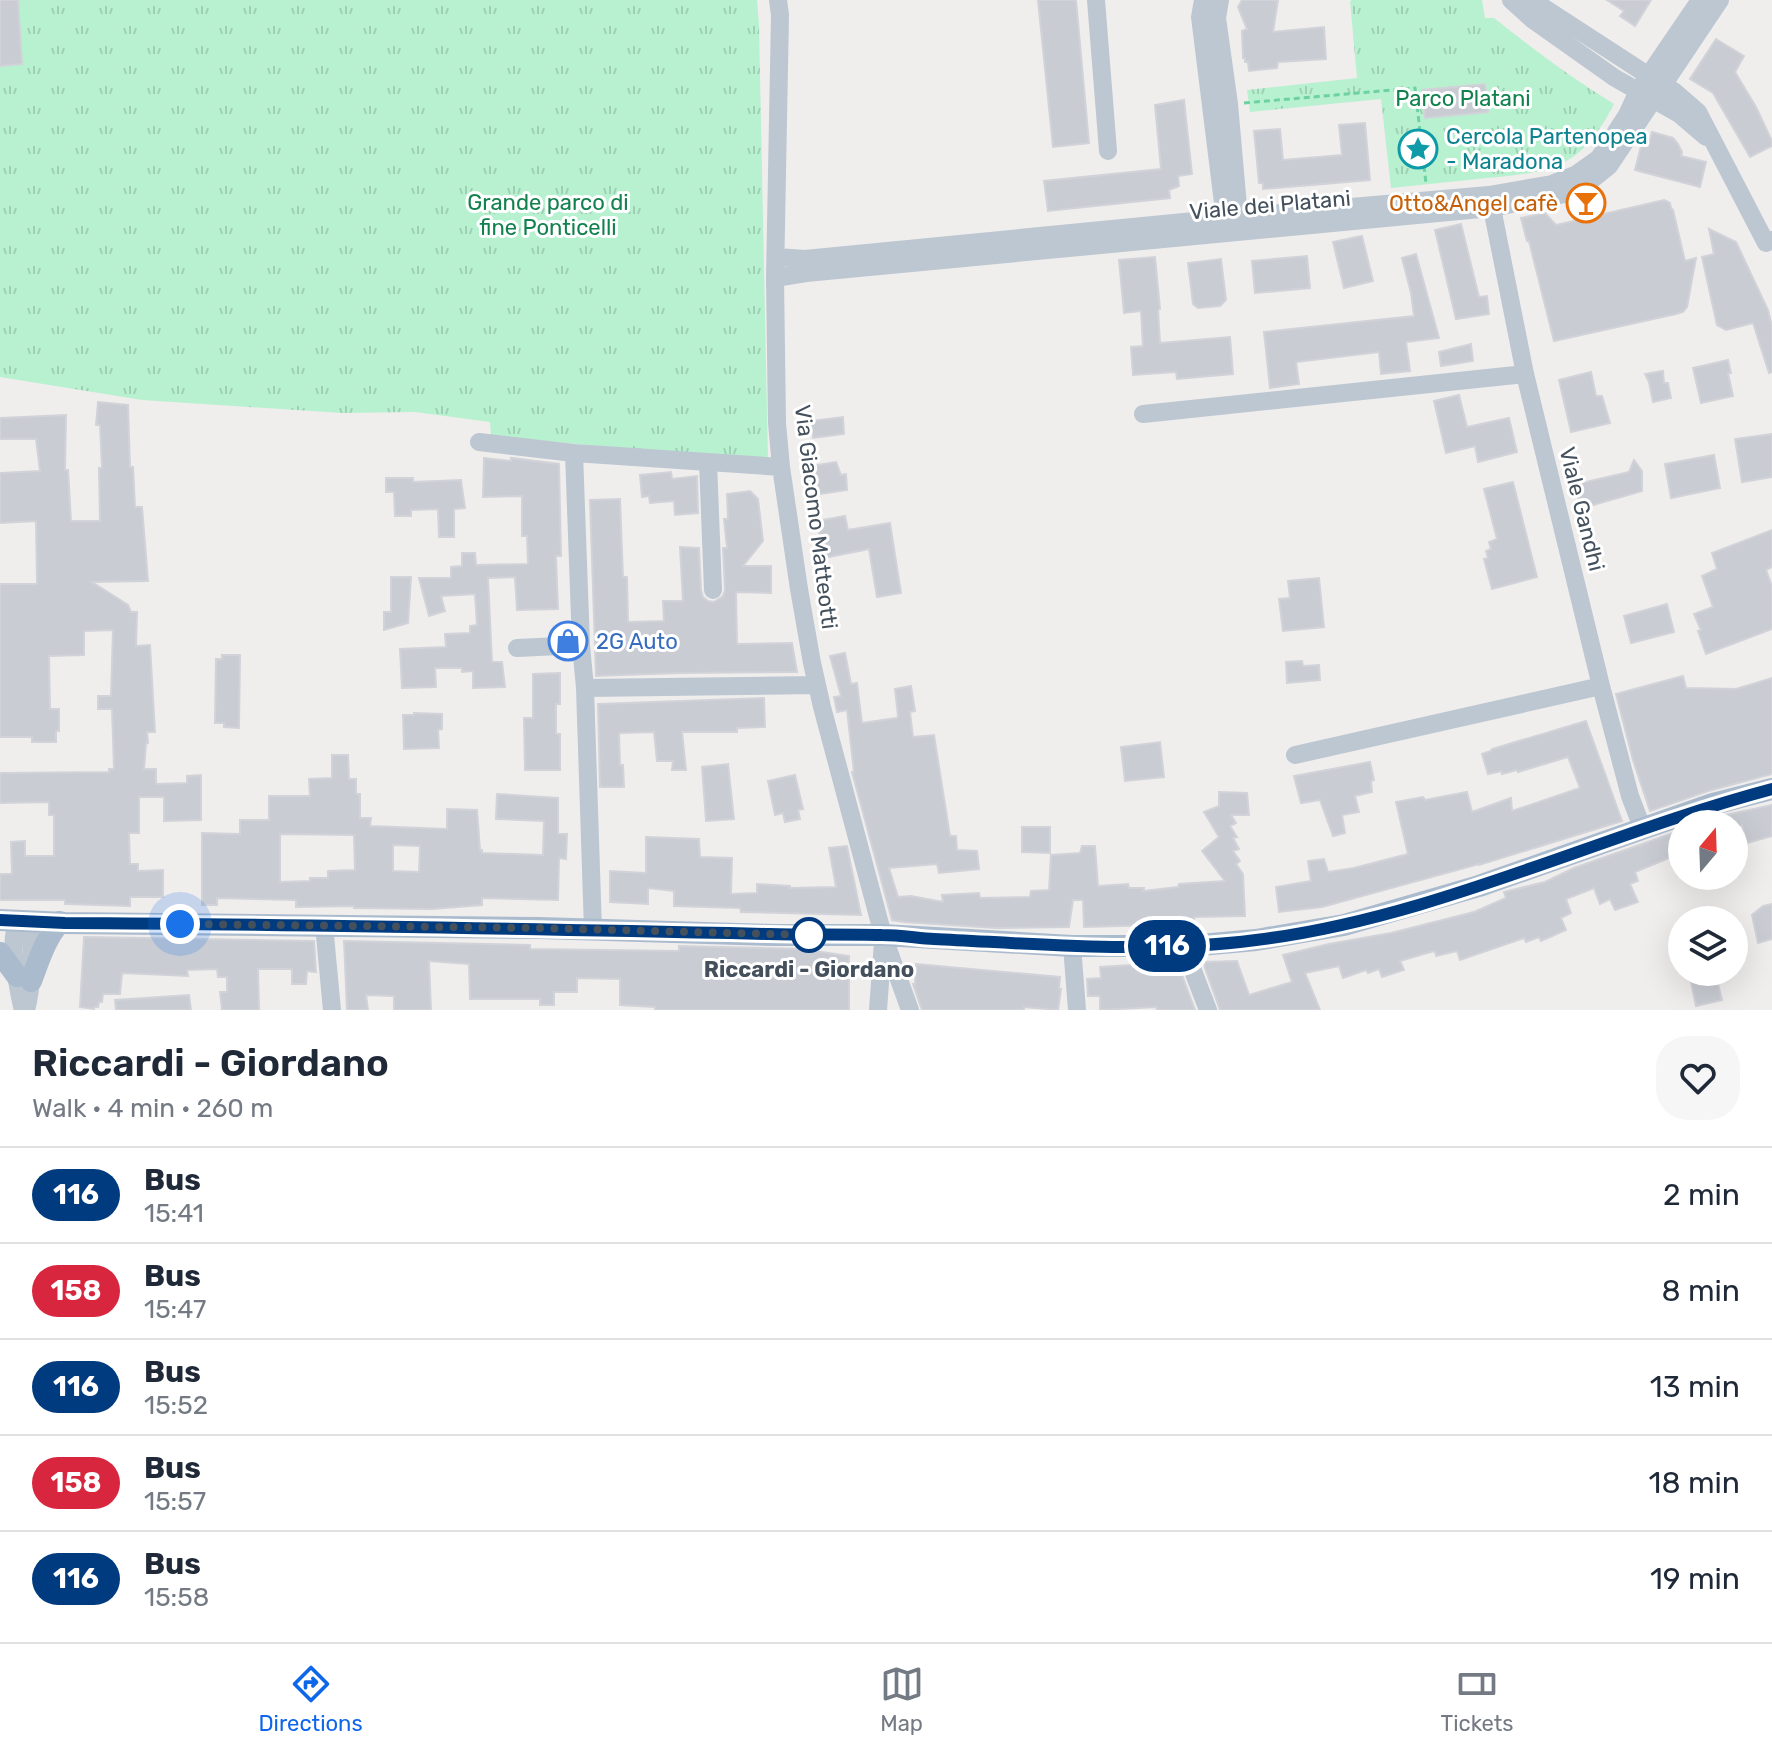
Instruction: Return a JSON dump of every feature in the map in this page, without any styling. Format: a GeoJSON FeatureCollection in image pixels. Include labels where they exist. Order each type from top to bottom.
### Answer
{"type":"FeatureCollection","features":[{"type":"Feature","properties":{"kind":"main road"},"geometry":{"type":"LineString","coordinates":[[11,920],[883,935],[1072,946],[1189,946],[1256,940],[1344,925],[1479,886],[1713,804],[1772,789]]}},
{"type":"Feature","properties":{"kind":"main road"},"geometry":{"type":"LineString","coordinates":[[0,953],[24,978],[60,922]]}},
{"type":"Feature","properties":{"kind":"street","name":"Via Giacomo Matteotti"},"geometry":{"type":"LineString","coordinates":[[778,0],[775,278],[777,423],[781,467],[817,685],[883,935]]}},
{"type":"Feature","properties":{"kind":"street"},"geometry":{"type":"LineString","coordinates":[[1096,0],[1108,151]]}},
{"type":"Feature","properties":{"kind":"street"},"geometry":{"type":"LineString","coordinates":[[1203,0],[1200,17],[1233,225]]}},
{"type":"Feature","properties":{"kind":"street"},"geometry":{"type":"LineString","coordinates":[[1220,0],[1217,18],[1229,104],[1233,225]]}},
{"type":"Feature","properties":{"kind":"street"},"geometry":{"type":"LineString","coordinates":[[1511,0],[1533,20],[1615,78],[1651,87]]}},
{"type":"Feature","properties":{"kind":"street"},"geometry":{"type":"LineString","coordinates":[[1532,0],[1651,87],[1717,147],[1766,243],[1772,240]]}},
{"type":"Feature","properties":{"kind":"street","name":"Viale dei Platani"},"geometry":{"type":"LineString","coordinates":[[1651,87],[1700,0]]}},
{"type":"Feature","properties":{"kind":"street","name":"Viale dei Platani"},"geometry":{"type":"LineString","coordinates":[[776,257],[805,259],[1490,202],[1575,175],[1599,158],[1627,115],[1720,0]]}},
{"type":"Feature","properties":{"kind":"street","name":"Viale dei Platani"},"geometry":{"type":"LineString","coordinates":[[775,278],[1428,199],[1490,202]]}},
{"type":"Feature","properties":{"kind":"street","name":"Viale Gandhi"},"geometry":{"type":"LineString","coordinates":[[1490,202],[1525,374],[1601,686],[1630,796],[1643,830]]}},
{"type":"Feature","properties":{"kind":"street"},"geometry":{"type":"LineString","coordinates":[[1143,414],[1525,374]]}},
{"type":"Feature","properties":{"kind":"street"},"geometry":{"type":"LineString","coordinates":[[479,442],[574,453],[781,467]]}},
{"type":"Feature","properties":{"kind":"street"},"geometry":{"type":"LineString","coordinates":[[574,453],[593,930]]}},
{"type":"Feature","properties":{"kind":"street"},"geometry":{"type":"LineString","coordinates":[[708,462],[713,590]]}},
{"type":"Feature","properties":{"kind":"street"},"geometry":{"type":"LineString","coordinates":[[517,648],[581,645]]}},
{"type":"Feature","properties":{"kind":"street"},"geometry":{"type":"LineString","coordinates":[[585,688],[817,685]]}},
{"type":"Feature","properties":{"kind":"street"},"geometry":{"type":"LineString","coordinates":[[1295,755],[1601,686]]}},
{"type":"Feature","properties":{"kind":"street"},"geometry":{"type":"LineString","coordinates":[[11,920],[29,932],[24,978],[25,1010]]}},
{"type":"Feature","properties":{"kind":"street"},"geometry":{"type":"LineString","coordinates":[[324,925],[332,1010]]}},
{"type":"Feature","properties":{"kind":"street"},"geometry":{"type":"LineString","coordinates":[[878,1010],[883,935]]}},
{"type":"Feature","properties":{"kind":"street"},"geometry":{"type":"LineString","coordinates":[[883,935],[910,1010]]}},
{"type":"Feature","properties":{"kind":"street"},"geometry":{"type":"LineString","coordinates":[[1072,946],[1077,1010]]}},
{"type":"Feature","properties":{"kind":"street"},"geometry":{"type":"LineString","coordinates":[[1189,946],[1193,971],[1208,1010]]}},
{"type":"Feature","properties":{"kind":"path"},"geometry":{"type":"LineString","coordinates":[[1237,104],[1415,88],[1428,199]]}},
{"type":"Feature","properties":{"kind":"green space","name":"Grande parco di fine Ponticelli"},"geometry":{"type":"Polygon","coordinates":[[[0,0],[757,0],[768,462],[491,436],[490,422],[415,412],[342,413],[142,400],[0,377],[0,0]]]}},
{"type":"Feature","properties":{"kind":"green space","name":"Parco Platani"},"geometry":{"type":"Polygon","coordinates":[[[1352,0],[1482,0],[1485,18],[1494,18],[1614,104],[1589,143],[1558,165],[1512,176],[1391,188],[1381,99],[1250,112],[1247,90],[1357,78],[1352,0]]]}},
{"type":"Feature","properties":{"kind":"building"},"geometry":{"type":"Polygon","coordinates":[[[0,0],[18,0],[22,64],[0,66],[0,0]]]}},
{"type":"Feature","properties":{"kind":"building"},"geometry":{"type":"Polygon","coordinates":[[[1038,0],[1076,0],[1089,143],[1053,147],[1038,0]]]}},
{"type":"Feature","properties":{"kind":"building"},"geometry":{"type":"Polygon","coordinates":[[[1242,0],[1278,0],[1273,32],[1324,27],[1326,59],[1278,62],[1277,68],[1249,71],[1248,62],[1243,58],[1242,31],[1247,29],[1238,7],[1242,0]]]}},
{"type":"Feature","properties":{"kind":"building"},"geometry":{"type":"Polygon","coordinates":[[[1607,0],[1651,0],[1635,26],[1620,16],[1624,11],[1607,0]]]}},
{"type":"Feature","properties":{"kind":"building"},"geometry":{"type":"Polygon","coordinates":[[[1716,39],[1744,56],[1735,72],[1772,141],[1772,146],[1750,157],[1713,93],[1690,79],[1716,39]]]}},
{"type":"Feature","properties":{"kind":"building"},"geometry":{"type":"Polygon","coordinates":[[[1485,84],[1488,112],[1425,118],[1422,90],[1485,84]]]}},
{"type":"Feature","properties":{"kind":"building"},"geometry":{"type":"Polygon","coordinates":[[[1184,100],[1192,174],[1178,176],[1179,186],[1169,190],[1170,198],[1048,211],[1044,181],[1161,169],[1155,105],[1184,100]]]}},
{"type":"Feature","properties":{"kind":"building"},"geometry":{"type":"Polygon","coordinates":[[[1365,123],[1370,180],[1263,189],[1263,183],[1259,183],[1254,131],[1280,129],[1283,160],[1342,155],[1339,125],[1365,123]]]}},
{"type":"Feature","properties":{"kind":"building"},"geometry":{"type":"Polygon","coordinates":[[[1652,132],[1673,138],[1682,152],[1681,156],[1706,162],[1700,187],[1635,170],[1641,146],[1648,147],[1652,132]]]}},
{"type":"Feature","properties":{"kind":"building"},"geometry":{"type":"Polygon","coordinates":[[[1664,200],[1670,203],[1673,210],[1685,261],[1696,258],[1687,307],[1676,314],[1554,341],[1521,218],[1545,213],[1556,225],[1664,200]]]}},
{"type":"Feature","properties":{"kind":"building"},"geometry":{"type":"Polygon","coordinates":[[[1461,224],[1479,297],[1487,296],[1489,314],[1456,319],[1435,230],[1461,224]]]}},
{"type":"Feature","properties":{"kind":"building"},"geometry":{"type":"Polygon","coordinates":[[[1709,229],[1736,242],[1768,310],[1772,326],[1772,372],[1769,373],[1753,323],[1726,330],[1717,325],[1702,257],[1714,254],[1709,229]]]}},
{"type":"Feature","properties":{"kind":"building"},"geometry":{"type":"Polygon","coordinates":[[[1362,236],[1373,281],[1344,288],[1333,242],[1362,236]]]}},
{"type":"Feature","properties":{"kind":"building"},"geometry":{"type":"Polygon","coordinates":[[[1416,254],[1439,338],[1406,342],[1410,371],[1381,374],[1379,352],[1296,362],[1299,384],[1270,388],[1264,332],[1414,316],[1402,258],[1416,254]]]}},
{"type":"Feature","properties":{"kind":"building"},"geometry":{"type":"Polygon","coordinates":[[[1307,256],[1310,288],[1255,293],[1252,261],[1307,256]]]}},
{"type":"Feature","properties":{"kind":"building"},"geometry":{"type":"Polygon","coordinates":[[[1155,257],[1160,343],[1230,337],[1233,374],[1177,379],[1176,372],[1133,375],[1131,347],[1143,346],[1141,311],[1124,313],[1119,260],[1155,257]]]}},
{"type":"Feature","properties":{"kind":"building"},"geometry":{"type":"Polygon","coordinates":[[[1221,259],[1226,300],[1220,306],[1198,308],[1193,304],[1188,263],[1221,259]]]}},
{"type":"Feature","properties":{"kind":"building"},"geometry":{"type":"Polygon","coordinates":[[[1471,344],[1473,361],[1441,366],[1439,352],[1471,344]]]}},
{"type":"Feature","properties":{"kind":"building"},"geometry":{"type":"Polygon","coordinates":[[[1728,360],[1733,396],[1701,403],[1693,368],[1728,360]]]}},
{"type":"Feature","properties":{"kind":"building"},"geometry":{"type":"Polygon","coordinates":[[[1663,371],[1664,383],[1668,383],[1671,398],[1653,402],[1645,374],[1663,371]]]}},
{"type":"Feature","properties":{"kind":"building"},"geometry":{"type":"Polygon","coordinates":[[[1591,372],[1596,396],[1602,396],[1610,423],[1571,432],[1559,380],[1591,372]]]}},
{"type":"Feature","properties":{"kind":"building"},"geometry":{"type":"Polygon","coordinates":[[[1459,395],[1467,427],[1509,418],[1517,452],[1478,462],[1475,446],[1446,453],[1434,401],[1459,395]]]}},
{"type":"Feature","properties":{"kind":"building"},"geometry":{"type":"Polygon","coordinates":[[[98,402],[128,405],[130,467],[133,467],[135,507],[142,507],[148,581],[92,582],[128,605],[131,612],[137,612],[136,646],[150,645],[155,732],[147,732],[144,769],[156,769],[156,784],[187,783],[187,776],[201,775],[201,820],[164,821],[164,797],[139,797],[139,833],[129,833],[130,864],[138,864],[138,871],[163,870],[163,897],[130,897],[130,906],[65,904],[65,900],[0,900],[0,874],[12,874],[11,842],[25,841],[25,856],[54,856],[54,815],[49,815],[49,802],[0,803],[0,773],[109,772],[109,769],[114,769],[112,709],[98,709],[98,696],[111,696],[113,630],[84,631],[84,655],[49,656],[50,709],[59,709],[56,742],[32,742],[32,737],[0,737],[0,584],[37,584],[36,521],[0,523],[0,473],[40,471],[36,439],[0,439],[0,418],[66,415],[65,470],[68,470],[71,521],[100,521],[99,468],[102,468],[100,425],[96,425],[98,402]]]}},
{"type":"Feature","properties":{"kind":"building"},"geometry":{"type":"Polygon","coordinates":[[[843,417],[844,434],[813,438],[810,421],[843,417]]]}},
{"type":"Feature","properties":{"kind":"building"},"geometry":{"type":"Polygon","coordinates":[[[1772,434],[1772,477],[1742,482],[1735,439],[1772,434]]]}},
{"type":"Feature","properties":{"kind":"building"},"geometry":{"type":"Polygon","coordinates":[[[1714,455],[1720,488],[1671,498],[1665,464],[1714,455]]]}},
{"type":"Feature","properties":{"kind":"building"},"geometry":{"type":"Polygon","coordinates":[[[484,458],[559,464],[561,556],[556,556],[558,609],[517,610],[515,577],[488,578],[492,662],[502,662],[505,687],[473,688],[473,671],[435,668],[436,687],[402,688],[400,649],[446,647],[445,634],[470,633],[470,626],[477,625],[475,594],[441,596],[445,611],[429,616],[419,578],[451,578],[451,567],[462,566],[462,553],[475,553],[476,565],[528,564],[527,536],[522,536],[522,496],[483,497],[484,458]]]}},
{"type":"Feature","properties":{"kind":"building"},"geometry":{"type":"Polygon","coordinates":[[[1634,460],[1642,471],[1642,491],[1583,508],[1572,474],[1586,482],[1629,472],[1634,460]]]}},
{"type":"Feature","properties":{"kind":"building"},"geometry":{"type":"Polygon","coordinates":[[[836,462],[841,475],[846,474],[847,490],[806,496],[804,467],[836,462]]]}},
{"type":"Feature","properties":{"kind":"building"},"geometry":{"type":"Polygon","coordinates":[[[671,472],[672,479],[697,476],[698,513],[675,515],[674,501],[650,503],[649,496],[642,497],[640,475],[671,472]]]}},
{"type":"Feature","properties":{"kind":"building"},"geometry":{"type":"Polygon","coordinates":[[[386,478],[413,478],[413,482],[461,480],[465,508],[454,509],[454,537],[439,537],[438,509],[411,510],[411,516],[395,516],[394,492],[386,492],[386,478]]]}},
{"type":"Feature","properties":{"kind":"building"},"geometry":{"type":"Polygon","coordinates":[[[1513,482],[1537,577],[1492,589],[1484,559],[1488,558],[1486,551],[1491,549],[1489,542],[1497,539],[1484,489],[1513,482]]]}},
{"type":"Feature","properties":{"kind":"building"},"geometry":{"type":"Polygon","coordinates":[[[750,491],[758,499],[763,541],[743,566],[771,566],[771,593],[736,592],[737,644],[792,643],[797,672],[596,676],[590,500],[620,499],[628,622],[664,621],[663,601],[683,601],[680,547],[699,548],[703,597],[714,602],[723,596],[727,494],[750,491]]]}},
{"type":"Feature","properties":{"kind":"building"},"geometry":{"type":"Polygon","coordinates":[[[845,516],[848,530],[890,523],[901,593],[877,597],[869,549],[824,558],[817,521],[845,516]]]}},
{"type":"Feature","properties":{"kind":"building"},"geometry":{"type":"Polygon","coordinates":[[[1772,530],[1772,567],[1766,570],[1772,586],[1772,629],[1706,654],[1694,614],[1713,607],[1702,576],[1717,569],[1712,553],[1772,530]]]}},
{"type":"Feature","properties":{"kind":"building"},"geometry":{"type":"Polygon","coordinates":[[[391,577],[411,577],[408,623],[384,630],[384,612],[391,612],[391,577]]]}},
{"type":"Feature","properties":{"kind":"building"},"geometry":{"type":"Polygon","coordinates":[[[1319,578],[1324,627],[1283,631],[1279,599],[1290,598],[1288,581],[1319,578]]]}},
{"type":"Feature","properties":{"kind":"building"},"geometry":{"type":"Polygon","coordinates":[[[1667,604],[1674,632],[1631,643],[1624,616],[1667,604]]]}},
{"type":"Feature","properties":{"kind":"building"},"geometry":{"type":"Polygon","coordinates":[[[845,653],[851,684],[857,683],[862,723],[897,718],[895,689],[911,686],[915,711],[910,712],[913,737],[934,735],[950,836],[956,836],[957,850],[977,851],[979,869],[939,873],[937,864],[889,868],[898,897],[911,896],[943,902],[942,895],[979,893],[980,898],[1030,897],[1031,891],[1049,890],[1051,855],[1080,853],[1082,846],[1095,846],[1098,886],[1128,884],[1129,888],[1144,888],[1143,891],[1178,887],[1179,884],[1225,881],[1202,851],[1219,837],[1204,812],[1219,806],[1219,792],[1247,793],[1249,815],[1231,815],[1236,823],[1230,826],[1237,837],[1233,838],[1239,849],[1233,851],[1240,861],[1236,864],[1243,874],[1245,916],[1194,917],[1195,924],[1084,927],[1083,900],[1073,900],[1069,927],[996,928],[892,920],[852,772],[847,710],[837,712],[834,697],[841,696],[830,656],[845,653]]]}},
{"type":"Feature","properties":{"kind":"building"},"geometry":{"type":"Polygon","coordinates":[[[222,655],[240,655],[239,728],[215,723],[216,659],[222,659],[222,655]]]}},
{"type":"Feature","properties":{"kind":"building"},"geometry":{"type":"Polygon","coordinates":[[[1302,661],[1303,666],[1319,665],[1320,680],[1287,683],[1286,662],[1302,661]]]}},
{"type":"Feature","properties":{"kind":"building"},"geometry":{"type":"Polygon","coordinates":[[[560,673],[556,734],[560,734],[560,770],[525,770],[524,718],[533,718],[533,674],[560,673]]]}},
{"type":"Feature","properties":{"kind":"building"},"geometry":{"type":"Polygon","coordinates":[[[1683,676],[1686,688],[1736,689],[1772,678],[1772,774],[1650,811],[1616,694],[1683,676]]]}},
{"type":"Feature","properties":{"kind":"building"},"geometry":{"type":"Polygon","coordinates":[[[764,698],[765,727],[737,728],[737,732],[682,732],[686,770],[672,770],[673,761],[657,761],[654,732],[619,733],[624,787],[600,787],[598,704],[764,698]]]}},
{"type":"Feature","properties":{"kind":"building"},"geometry":{"type":"Polygon","coordinates":[[[442,714],[442,729],[438,730],[439,748],[404,749],[403,715],[442,714]]]}},
{"type":"Feature","properties":{"kind":"building"},"geometry":{"type":"Polygon","coordinates":[[[1586,721],[1622,821],[1479,865],[1322,907],[1279,912],[1276,887],[1311,881],[1308,861],[1324,859],[1328,872],[1408,854],[1396,802],[1467,792],[1472,812],[1511,798],[1512,811],[1580,788],[1568,757],[1518,772],[1488,774],[1482,754],[1586,721]]]}},
{"type":"Feature","properties":{"kind":"building"},"geometry":{"type":"Polygon","coordinates":[[[1160,742],[1164,777],[1125,781],[1121,747],[1160,742]]]}},
{"type":"Feature","properties":{"kind":"building"},"geometry":{"type":"Polygon","coordinates":[[[332,755],[348,755],[349,779],[356,779],[356,794],[360,794],[360,818],[371,818],[370,826],[447,829],[447,809],[477,810],[482,853],[543,855],[544,821],[496,819],[497,794],[558,798],[558,834],[567,834],[566,859],[559,858],[558,900],[482,898],[482,905],[432,909],[296,907],[296,900],[217,898],[217,905],[202,905],[202,833],[240,834],[240,820],[269,820],[269,796],[310,796],[309,779],[332,778],[332,755]],[[280,834],[280,882],[310,881],[310,878],[328,878],[328,871],[355,870],[354,835],[280,834]],[[393,845],[393,871],[419,872],[420,846],[393,845]]]}},
{"type":"Feature","properties":{"kind":"building"},"geometry":{"type":"Polygon","coordinates":[[[1370,762],[1374,780],[1371,781],[1372,792],[1355,796],[1359,812],[1342,815],[1345,833],[1333,836],[1320,800],[1301,803],[1294,776],[1370,762]]]}},
{"type":"Feature","properties":{"kind":"building"},"geometry":{"type":"Polygon","coordinates":[[[728,764],[734,819],[706,821],[702,767],[728,764]]]}},
{"type":"Feature","properties":{"kind":"building"},"geometry":{"type":"Polygon","coordinates":[[[795,775],[803,809],[798,810],[800,819],[785,822],[783,813],[775,815],[768,781],[795,775]]]}},
{"type":"Feature","properties":{"kind":"building"},"geometry":{"type":"Polygon","coordinates":[[[1772,805],[1772,836],[1748,843],[1748,810],[1772,805]]]}},
{"type":"Feature","properties":{"kind":"building"},"geometry":{"type":"Polygon","coordinates":[[[1022,827],[1050,827],[1050,853],[1022,852],[1022,827]]]}},
{"type":"Feature","properties":{"kind":"building"},"geometry":{"type":"Polygon","coordinates":[[[1668,835],[1668,858],[1635,872],[1638,881],[1630,884],[1638,902],[1615,910],[1610,899],[1600,904],[1594,888],[1566,899],[1571,913],[1561,918],[1566,930],[1541,941],[1539,937],[1526,942],[1524,938],[1460,960],[1457,951],[1436,956],[1435,951],[1400,961],[1404,970],[1382,977],[1379,969],[1343,978],[1339,966],[1305,973],[1320,1010],[1220,1010],[1205,968],[1204,962],[1237,961],[1249,995],[1292,982],[1283,955],[1474,912],[1506,898],[1504,892],[1545,882],[1574,868],[1668,835]]]}},
{"type":"Feature","properties":{"kind":"building"},"geometry":{"type":"Polygon","coordinates":[[[646,837],[699,839],[700,857],[732,858],[731,894],[757,893],[757,884],[790,888],[836,887],[829,848],[847,846],[861,915],[741,912],[740,908],[674,906],[674,891],[648,888],[648,904],[610,902],[610,871],[646,873],[646,837]]]}},
{"type":"Feature","properties":{"kind":"building"},"geometry":{"type":"Polygon","coordinates":[[[1772,904],[1772,939],[1758,943],[1752,915],[1763,906],[1772,904]]]}},
{"type":"Feature","properties":{"kind":"building"},"geometry":{"type":"Polygon","coordinates":[[[84,937],[314,941],[316,972],[307,971],[306,984],[292,984],[292,969],[258,969],[259,1010],[222,1010],[220,992],[227,992],[227,977],[218,977],[217,969],[187,970],[188,976],[122,973],[120,994],[103,994],[102,1002],[94,1009],[80,1007],[84,937]]]}},
{"type":"Feature","properties":{"kind":"building"},"geometry":{"type":"Polygon","coordinates":[[[344,941],[530,945],[530,949],[679,951],[679,946],[802,949],[849,956],[849,1010],[655,1010],[655,1007],[620,1005],[620,979],[577,978],[577,992],[554,992],[554,1005],[540,1005],[540,999],[470,999],[469,964],[429,961],[431,1010],[394,1010],[394,996],[366,995],[368,1010],[347,1010],[344,941]]]}},
{"type":"Feature","properties":{"kind":"building"},"geometry":{"type":"Polygon","coordinates":[[[1179,962],[1195,1010],[1157,1010],[1156,1007],[1100,1010],[1100,996],[1088,996],[1087,979],[1101,978],[1100,967],[1179,962]]]}},
{"type":"Feature","properties":{"kind":"building"},"geometry":{"type":"Polygon","coordinates":[[[916,964],[1060,977],[1058,1010],[1024,1007],[1024,1010],[922,1010],[913,984],[916,964]]]}},
{"type":"Feature","properties":{"kind":"building"},"geometry":{"type":"Polygon","coordinates":[[[1692,986],[1718,986],[1722,1000],[1696,1006],[1692,986]]]}},
{"type":"Feature","properties":{"kind":"building"},"geometry":{"type":"Polygon","coordinates":[[[189,995],[191,1010],[116,1010],[115,1000],[189,995]]]}},
{"type":"Feature","properties":{"kind":"bus line","name":"116"},"geometry":{"type":"LineString","coordinates":[[0,920],[883,935],[1072,946],[1189,946],[1256,940],[1344,925],[1479,886],[1713,804],[1772,789]]}},
{"type":"Feature","properties":{"kind":"place","name":"Cercola Partenopea - Maradona"},"geometry":{"type":"Point","coordinates":[1418,149]}},
{"type":"Feature","properties":{"kind":"place","name":"Otto&Angel cafè"},"geometry":{"type":"Point","coordinates":[1586,203]}},
{"type":"Feature","properties":{"kind":"place","name":"2G Auto"},"geometry":{"type":"Point","coordinates":[568,641]}},
{"type":"Feature","properties":{"kind":"place","name":"Riccardi - Giordano"},"geometry":{"type":"Point","coordinates":[809,935]}},
{"type":"Feature","properties":{"kind":"route"},"geometry":{"type":"LineString","coordinates":[[180,924],[809,935]]}}]}
